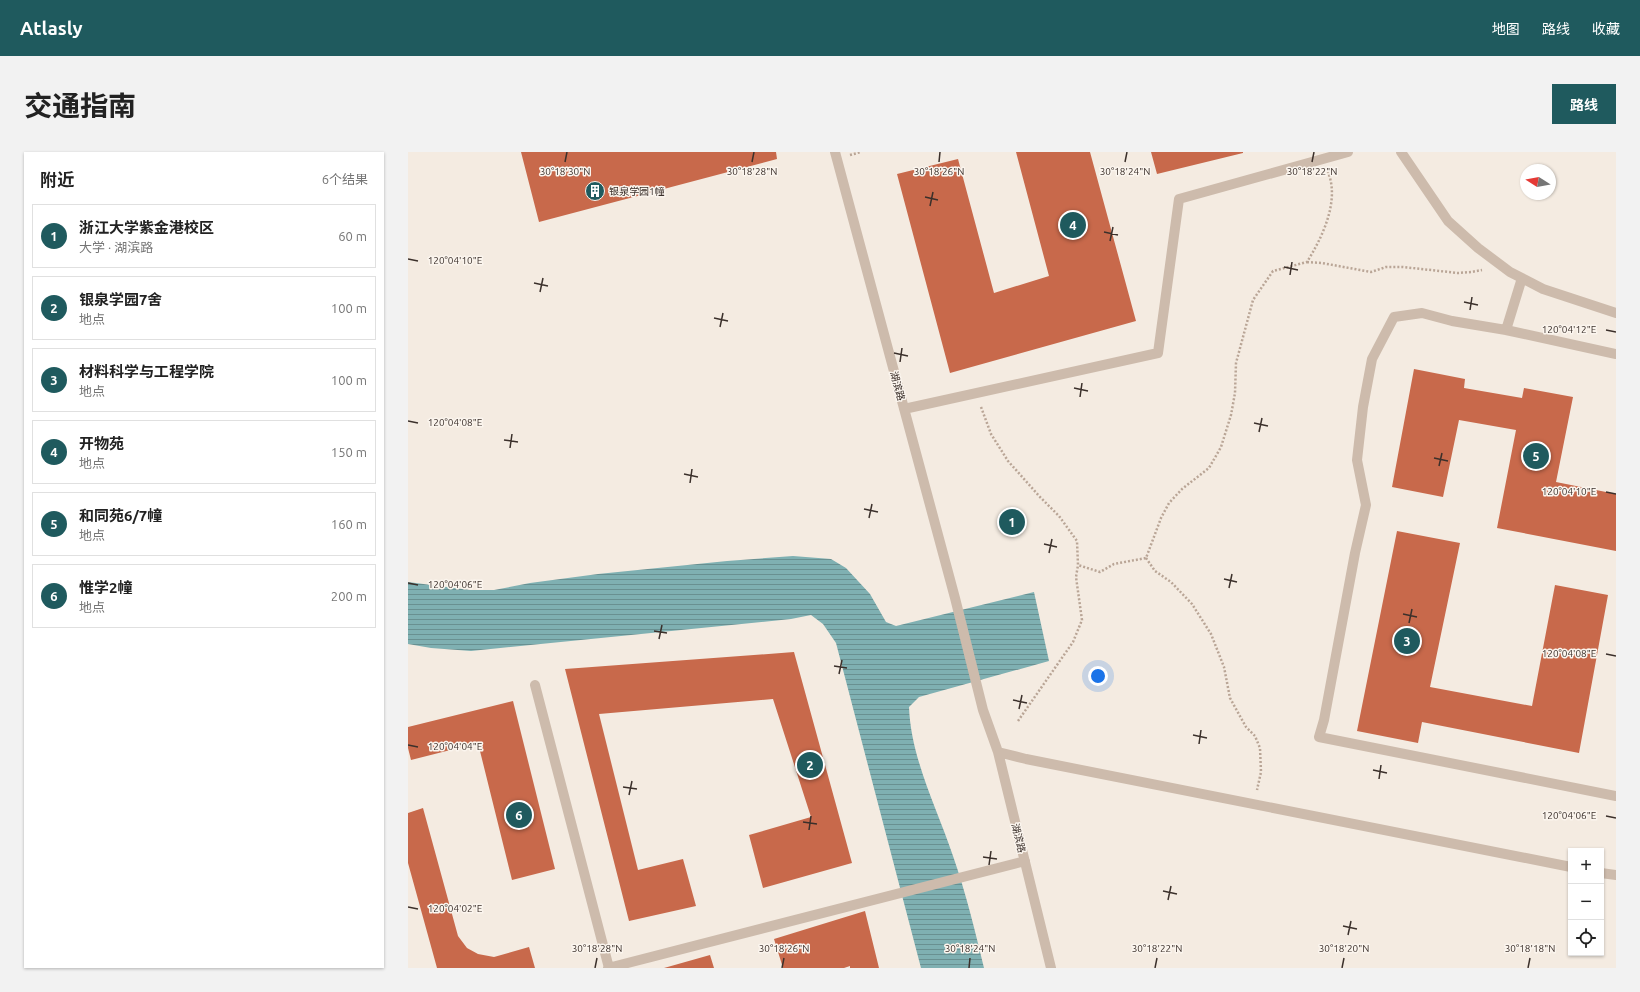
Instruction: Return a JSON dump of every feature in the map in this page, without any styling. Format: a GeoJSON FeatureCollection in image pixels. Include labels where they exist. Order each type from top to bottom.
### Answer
{"type":"FeatureCollection","features":[{"type":"Feature","properties":{"kind":"street","name":"湖滨路"},"geometry":{"type":"LineString","coordinates":[[835,152],[955,598],[983,710],[998,752],[1051,968]]}},
{"type":"Feature","properties":{"kind":"street"},"geometry":{"type":"LineString","coordinates":[[904,409],[1158,353],[1179,199],[1348,152]]}},
{"type":"Feature","properties":{"kind":"street"},"geometry":{"type":"LineString","coordinates":[[1401,152],[1448,221],[1478,248],[1500,265],[1543,289],[1616,313]]}},
{"type":"Feature","properties":{"kind":"street"},"geometry":{"type":"LineString","coordinates":[[1506,330],[1522,278]]}},
{"type":"Feature","properties":{"kind":"street"},"geometry":{"type":"LineString","coordinates":[[1616,354],[1506,330],[1452,321],[1422,313],[1394,317],[1372,359],[1363,407],[1357,460],[1366,505],[1355,553],[1324,720],[1319,737],[1616,796]]}},
{"type":"Feature","properties":{"kind":"street"},"geometry":{"type":"LineString","coordinates":[[534,685],[609,968],[1025,861]]}},
{"type":"Feature","properties":{"kind":"street"},"geometry":{"type":"LineString","coordinates":[[998,752],[1026,759],[1568,865]]}},
{"type":"Feature","properties":{"kind":"street"},"geometry":{"type":"LineString","coordinates":[[1604,873],[1616,876]]}},
{"type":"Feature","properties":{"kind":"path"},"geometry":{"type":"LineString","coordinates":[[1307,262],[1318,244],[1332,208],[1331,178],[1322,159]]}},
{"type":"Feature","properties":{"kind":"path"},"geometry":{"type":"LineString","coordinates":[[1146,558],[1161,518],[1169,504],[1182,489],[1209,468],[1221,447],[1231,415],[1235,393],[1236,363],[1253,300],[1273,271],[1307,262],[1322,263],[1371,272],[1386,267],[1403,266],[1447,272],[1471,272],[1500,265]]}},
{"type":"Feature","properties":{"kind":"path"},"geometry":{"type":"LineString","coordinates":[[975,393],[991,434],[1008,460],[1040,497],[1059,516],[1077,541],[1077,584],[1082,620],[1072,642],[1018,721]]}},
{"type":"Feature","properties":{"kind":"path"},"geometry":{"type":"LineString","coordinates":[[1078,565],[1100,572],[1114,564],[1146,558]]}},
{"type":"Feature","properties":{"kind":"path"},"geometry":{"type":"LineString","coordinates":[[1146,558],[1155,571],[1171,582],[1192,604],[1211,634],[1224,667],[1230,698],[1246,727],[1255,736],[1260,748],[1261,772],[1254,803]]}},
{"type":"Feature","properties":{"kind":"water"},"geometry":{"type":"Polygon","coordinates":[[[793,556],[831,559],[846,568],[870,594],[886,622],[896,626],[1034,592],[1049,661],[919,697],[909,707],[914,745],[926,783],[958,870],[984,968],[921,968],[836,643],[823,624],[811,615],[791,619],[471,651],[431,648],[408,644],[408,582],[470,590],[494,590],[530,583],[598,574],[793,556]]]}},
{"type":"Feature","properties":{"kind":"building","name":"银泉学园1幢"},"geometry":{"type":"Polygon","coordinates":[[[521,152],[776,152],[777,159],[539,222],[521,152]]]}},
{"type":"Feature","properties":{"kind":"building"},"geometry":{"type":"Polygon","coordinates":[[[1016,152],[1090,152],[1136,321],[950,373],[897,174],[958,159],[994,293],[1049,276],[1016,152]]]}},
{"type":"Feature","properties":{"kind":"building"},"geometry":{"type":"Polygon","coordinates":[[[1151,152],[1243,152],[1243,153],[1157,174],[1151,152]]]}},
{"type":"Feature","properties":{"kind":"building"},"geometry":{"type":"Polygon","coordinates":[[[1414,369],[1465,379],[1464,388],[1522,398],[1524,388],[1573,397],[1556,482],[1616,494],[1616,551],[1497,528],[1516,430],[1459,420],[1443,497],[1392,487],[1414,369]]]}},
{"type":"Feature","properties":{"kind":"building"},"geometry":{"type":"Polygon","coordinates":[[[1397,531],[1460,543],[1430,687],[1532,706],[1555,585],[1608,595],[1579,753],[1422,722],[1418,743],[1357,731],[1397,531]]]}},
{"type":"Feature","properties":{"kind":"building"},"geometry":{"type":"Polygon","coordinates":[[[794,652],[852,863],[763,888],[749,835],[811,817],[773,699],[599,714],[638,870],[683,859],[696,906],[629,921],[565,669],[794,652]]]}},
{"type":"Feature","properties":{"kind":"building"},"geometry":{"type":"Polygon","coordinates":[[[513,701],[555,869],[512,880],[478,743],[411,760],[408,748],[408,727],[513,701]]]}},
{"type":"Feature","properties":{"kind":"building"},"geometry":{"type":"Polygon","coordinates":[[[423,808],[458,936],[467,948],[478,954],[494,957],[529,947],[535,968],[437,968],[408,863],[408,813],[423,808]]]}},
{"type":"Feature","properties":{"kind":"building"},"geometry":{"type":"Polygon","coordinates":[[[865,911],[879,968],[850,968],[850,966],[844,968],[783,968],[774,939],[865,911]]]}},
{"type":"Feature","properties":{"kind":"building"},"geometry":{"type":"Polygon","coordinates":[[[710,955],[714,968],[664,968],[710,955]]]}},
{"type":"Feature","properties":{"kind":"place","name":"银泉学园1幢"},"geometry":{"type":"Point","coordinates":[595,191]}},
{"type":"Feature","properties":{"kind":"place","name":"开物苑"},"geometry":{"type":"Point","coordinates":[1073,225]}},
{"type":"Feature","properties":{"kind":"place","name":"和同苑6/7幢"},"geometry":{"type":"Point","coordinates":[1536,456]}},
{"type":"Feature","properties":{"kind":"place","name":"浙江大学紫金港校区"},"geometry":{"type":"Point","coordinates":[1012,522]}},
{"type":"Feature","properties":{"kind":"place","name":"材料科学与工程学院"},"geometry":{"type":"Point","coordinates":[1407,641]}},
{"type":"Feature","properties":{"kind":"place","name":"银泉学园7舍"},"geometry":{"type":"Point","coordinates":[810,765]}},
{"type":"Feature","properties":{"kind":"place","name":"惟学2幢"},"geometry":{"type":"Point","coordinates":[519,815]}}]}
